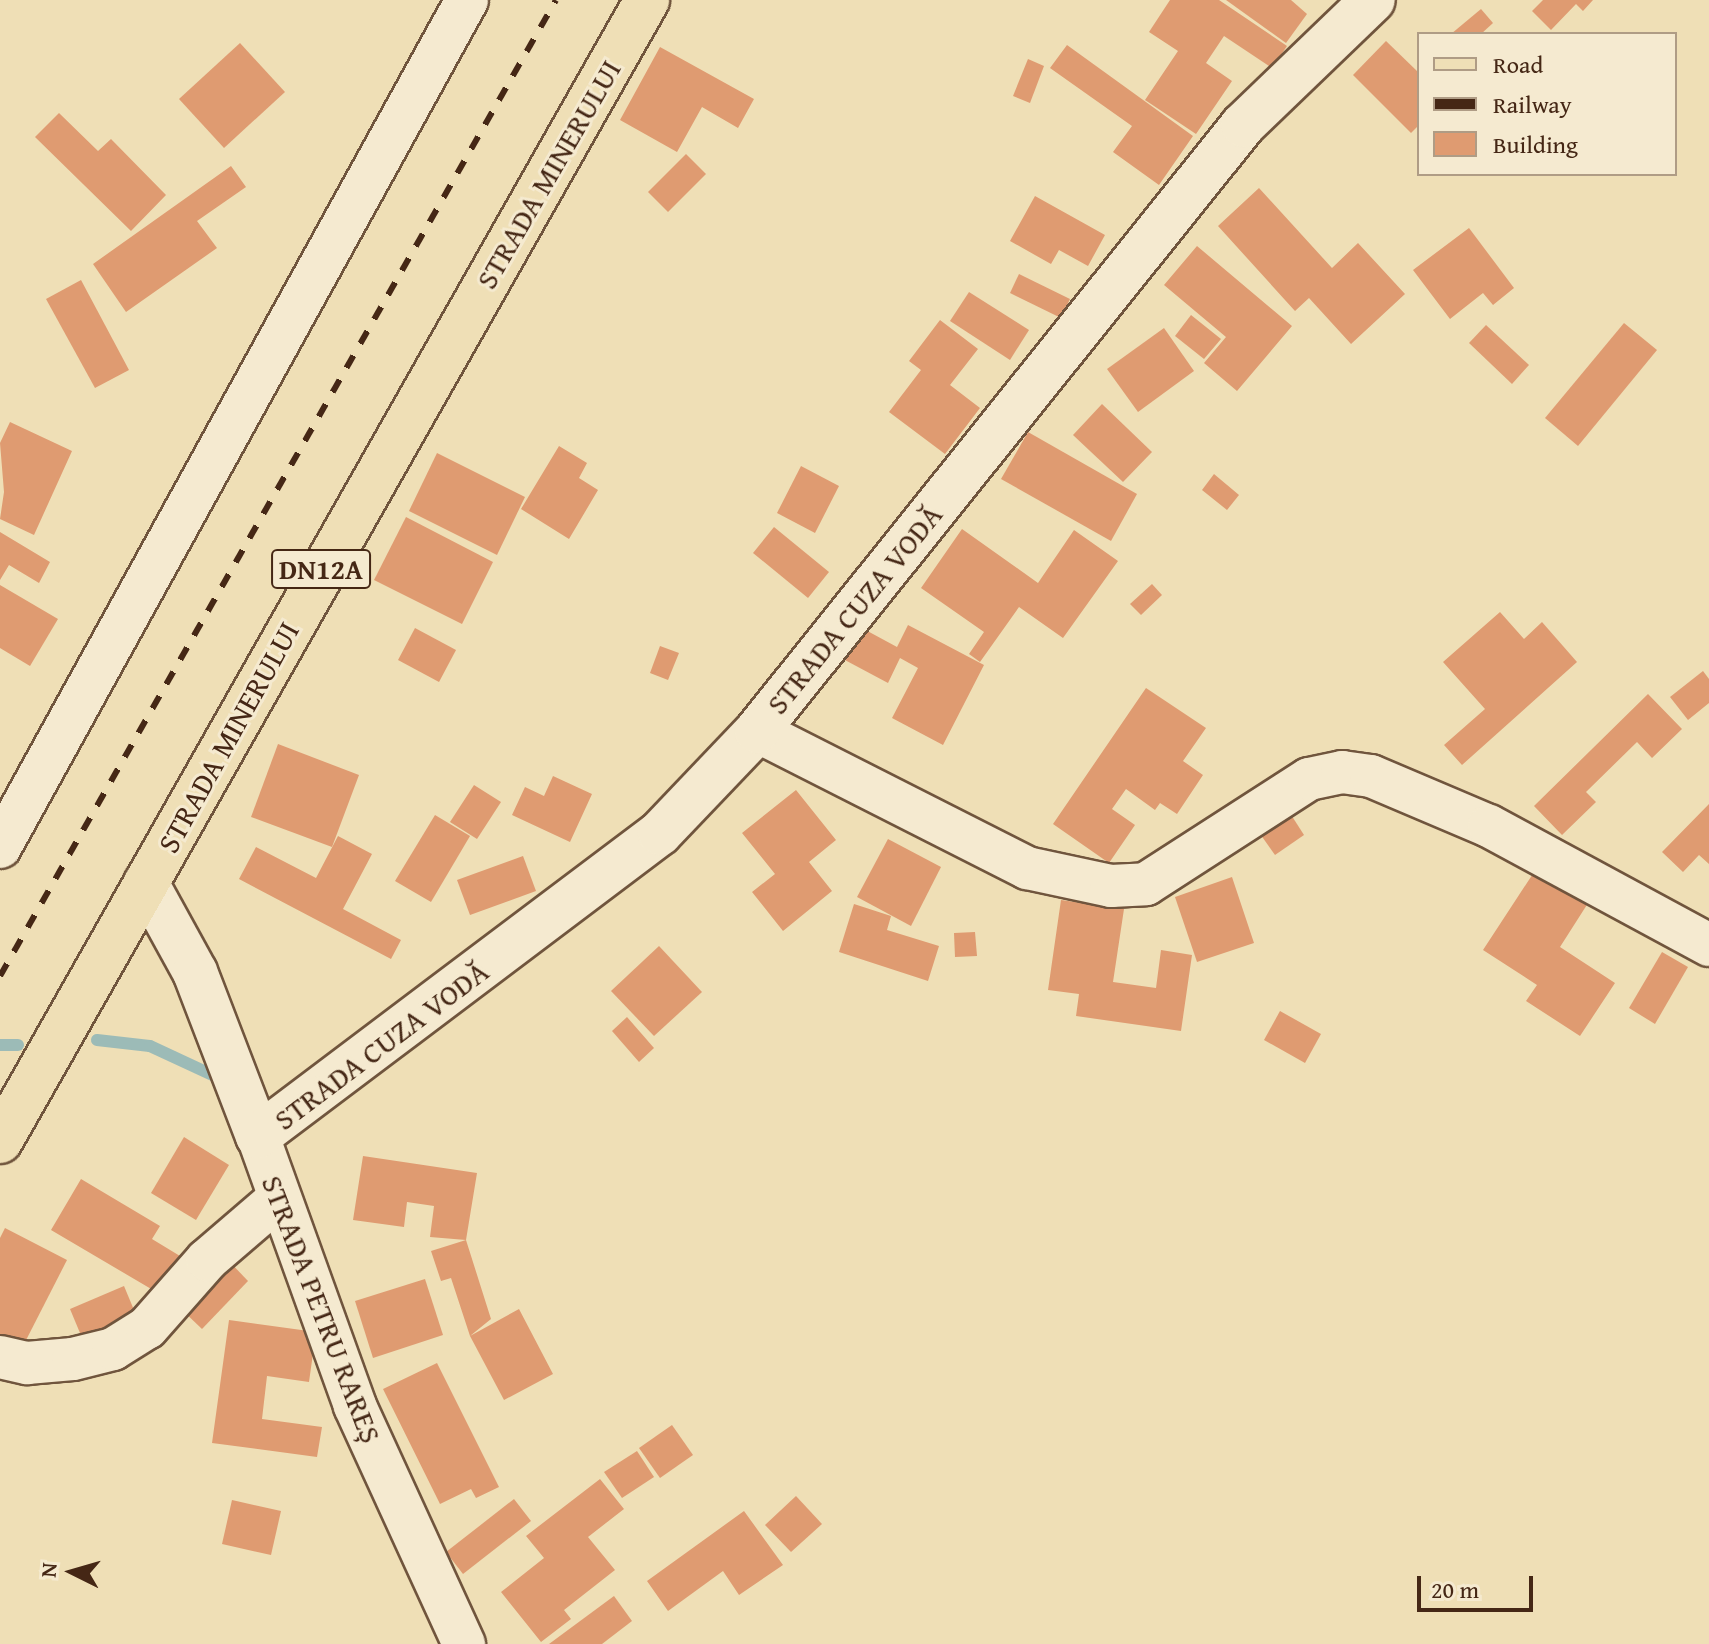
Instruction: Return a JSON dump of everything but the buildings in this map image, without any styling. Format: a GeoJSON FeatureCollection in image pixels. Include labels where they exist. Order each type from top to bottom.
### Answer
{"type":"FeatureCollection","features":[{"type":"Feature","properties":{"kind":"main road","name":"STRADA MINERULUI"},"geometry":{"type":"LineString","coordinates":[[0,1141],[647,0]]}},
{"type":"Feature","properties":{"kind":"street"},"geometry":{"type":"LineString","coordinates":[[0,847],[467,0]]}},
{"type":"Feature","properties":{"kind":"street","name":"STRADA CUZA VODĂ"},"geometry":{"type":"LineString","coordinates":[[258,1136],[660,833],[757,731],[1243,125],[1373,0]]}},
{"type":"Feature","properties":{"kind":"street"},"geometry":{"type":"LineString","coordinates":[[757,731],[1027,868],[1111,886],[1146,884],[1309,779],[1342,772],[1371,776],[1489,826],[1709,945]]}},
{"type":"Feature","properties":{"kind":"street","name":"STRADA PETRU RAREȘ"},"geometry":{"type":"LineString","coordinates":[[146,883],[195,972],[355,1406],[464,1644]]}},
{"type":"Feature","properties":{"kind":"street"},"geometry":{"type":"LineString","coordinates":[[0,1357],[58,1361],[113,1349],[147,1328],[207,1260],[279,1198]]}},
{"type":"Feature","properties":{"kind":"waterway"},"geometry":{"type":"LineString","coordinates":[[97,1040],[150,1046],[221,1079]]}},
{"type":"Feature","properties":{"kind":"waterway"},"geometry":{"type":"LineString","coordinates":[[0,1045],[18,1045]]}},
{"type":"Feature","properties":{"kind":"railway"},"geometry":{"type":"LineString","coordinates":[[0,976],[556,0]]}}]}
